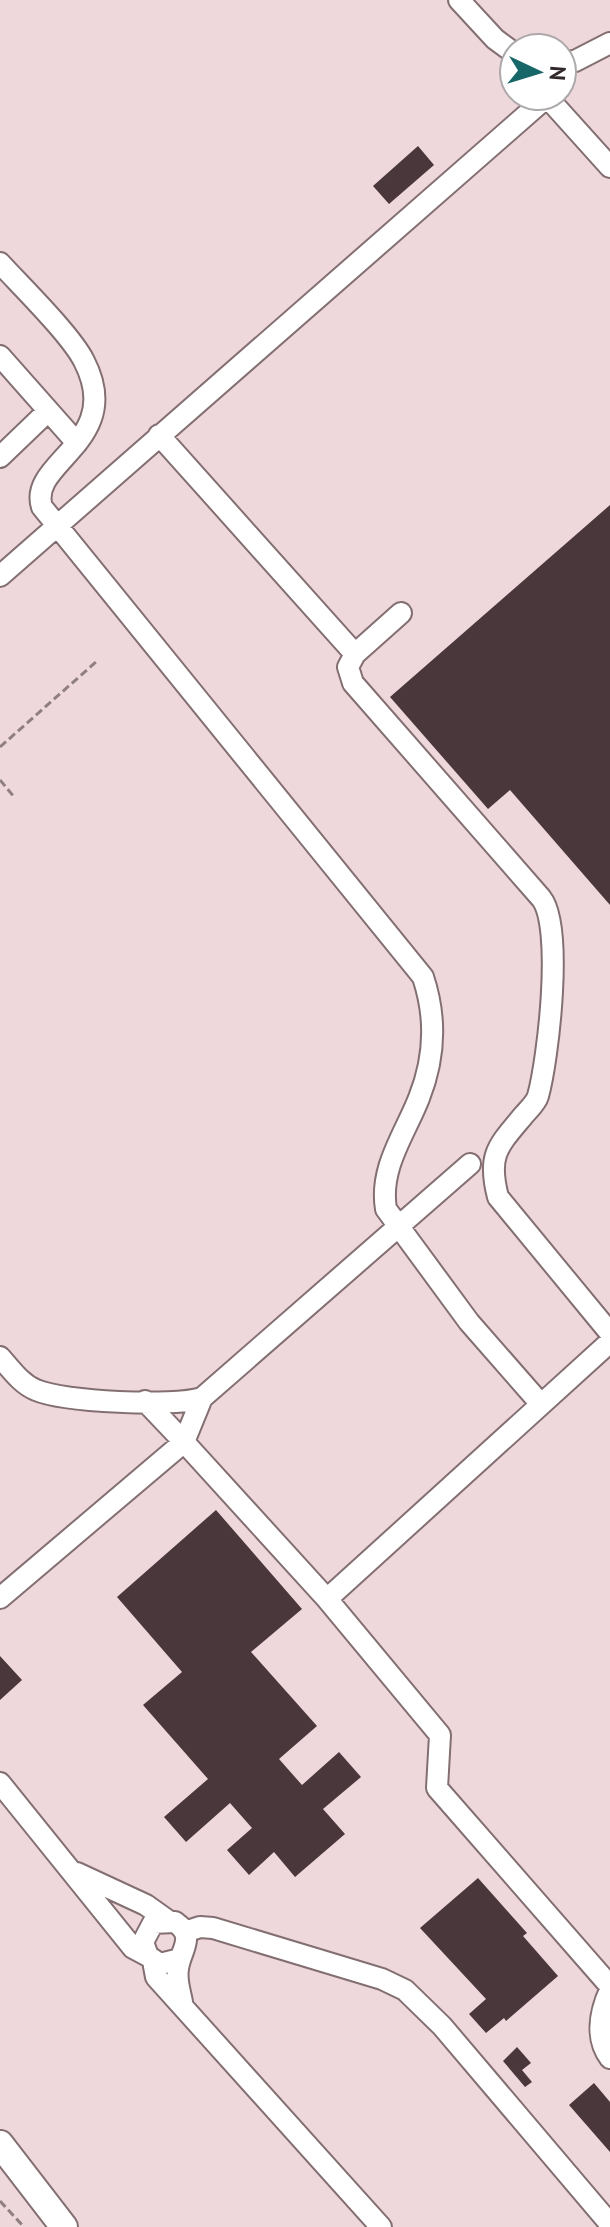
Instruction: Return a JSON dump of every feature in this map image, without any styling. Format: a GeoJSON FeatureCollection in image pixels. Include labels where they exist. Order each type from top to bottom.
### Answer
{"type":"FeatureCollection","features":[{"type":"Feature","properties":{"kind":"main road"},"geometry":{"type":"LineString","coordinates":[[0,2144],[64,2227]]}},
{"type":"Feature","properties":{"kind":"lane"},"geometry":{"type":"LineString","coordinates":[[459,0],[498,41]]}},
{"type":"Feature","properties":{"kind":"lane"},"geometry":{"type":"LineString","coordinates":[[578,59],[610,43]]}},
{"type":"Feature","properties":{"kind":"lane"},"geometry":{"type":"LineString","coordinates":[[0,576],[547,97],[610,167]]}},
{"type":"Feature","properties":{"kind":"lane"},"geometry":{"type":"LineString","coordinates":[[0,263],[83,358],[91,386],[93,412],[87,432],[40,490],[42,507],[423,977],[433,1018],[430,1067],[400,1138],[383,1193],[386,1209],[469,1322],[539,1402]]}},
{"type":"Feature","properties":{"kind":"lane"},"geometry":{"type":"LineString","coordinates":[[0,356],[77,443]]}},
{"type":"Feature","properties":{"kind":"lane"},"geometry":{"type":"LineString","coordinates":[[0,457],[48,411]]}},
{"type":"Feature","properties":{"kind":"lane"},"geometry":{"type":"LineString","coordinates":[[159,435],[355,654]]}},
{"type":"Feature","properties":{"kind":"lane"},"geometry":{"type":"LineString","coordinates":[[401,613],[355,654],[348,667],[353,683],[550,912],[555,959],[537,1099],[496,1150],[492,1177],[498,1197],[610,1333]]}},
{"type":"Feature","properties":{"kind":"lane"},"geometry":{"type":"LineString","coordinates":[[0,1598],[184,1442],[202,1398],[470,1164]]}},
{"type":"Feature","properties":{"kind":"lane"},"geometry":{"type":"LineString","coordinates":[[327,1599],[539,1402],[610,1342]]}},
{"type":"Feature","properties":{"kind":"lane"},"geometry":{"type":"LineString","coordinates":[[0,1357],[20,1380],[34,1390],[56,1396],[175,1403],[202,1398]]}},
{"type":"Feature","properties":{"kind":"lane"},"geometry":{"type":"LineString","coordinates":[[145,1401],[327,1599],[440,1735],[437,1788],[610,1988],[601,2020],[602,2047],[610,2058]]}},
{"type":"Feature","properties":{"kind":"lane"},"geometry":{"type":"LineString","coordinates":[[0,1783],[133,1948],[167,1964],[180,1959]]}},
{"type":"Feature","properties":{"kind":"lane"},"geometry":{"type":"LineString","coordinates":[[0,1803],[23,1815]]}},
{"type":"Feature","properties":{"kind":"lane"},"geometry":{"type":"LineString","coordinates":[[73,1871],[146,1905],[185,1932],[187,1946],[180,1959],[177,1981],[182,2002]]}},
{"type":"Feature","properties":{"kind":"lane"},"geometry":{"type":"LineString","coordinates":[[167,1920],[153,1923],[144,1935],[156,1977],[182,2002],[381,2227]]}},
{"type":"Feature","properties":{"kind":"lane"},"geometry":{"type":"LineString","coordinates":[[185,1932],[200,1927],[213,1928],[382,1979],[405,1990],[442,2026],[610,2224]]}},
{"type":"Feature","properties":{"kind":"path"},"geometry":{"type":"LineString","coordinates":[[0,747],[97,661]]}},
{"type":"Feature","properties":{"kind":"path"},"geometry":{"type":"LineString","coordinates":[[0,780],[15,798]]}},
{"type":"Feature","properties":{"kind":"path"},"geometry":{"type":"LineString","coordinates":[[0,2201],[24,2227]]}},
{"type":"Feature","properties":{"kind":"building"},"geometry":{"type":"Polygon","coordinates":[[[418,146],[434,165],[389,204],[373,186],[418,146]]]}},
{"type":"Feature","properties":{"kind":"building"},"geometry":{"type":"Polygon","coordinates":[[[610,505],[610,905],[510,790],[488,809],[390,697],[610,505]]]}},
{"type":"Feature","properties":{"kind":"building"},"geometry":{"type":"Polygon","coordinates":[[[216,1510],[302,1609],[251,1652],[317,1726],[279,1759],[302,1785],[339,1752],[361,1777],[323,1809],[345,1834],[295,1877],[274,1852],[249,1875],[227,1850],[252,1828],[230,1803],[186,1842],[164,1817],[208,1779],[143,1705],[182,1672],[117,1597],[216,1510]]]}},
{"type":"Feature","properties":{"kind":"building"},"geometry":{"type":"Polygon","coordinates":[[[0,1656],[22,1680],[0,1700],[0,1656]]]}},
{"type":"Feature","properties":{"kind":"building"},"geometry":{"type":"Polygon","coordinates":[[[478,1878],[527,1933],[523,1936],[558,1976],[506,2021],[504,2018],[486,2033],[469,2014],[486,1999],[420,1928],[478,1878]]]}},
{"type":"Feature","properties":{"kind":"building"},"geometry":{"type":"Polygon","coordinates":[[[517,2047],[531,2063],[522,2070],[532,2082],[525,2087],[503,2061],[517,2047]]]}},
{"type":"Feature","properties":{"kind":"building"},"geometry":{"type":"Polygon","coordinates":[[[594,2083],[610,2102],[610,2152],[569,2105],[594,2083]]]}}]}
